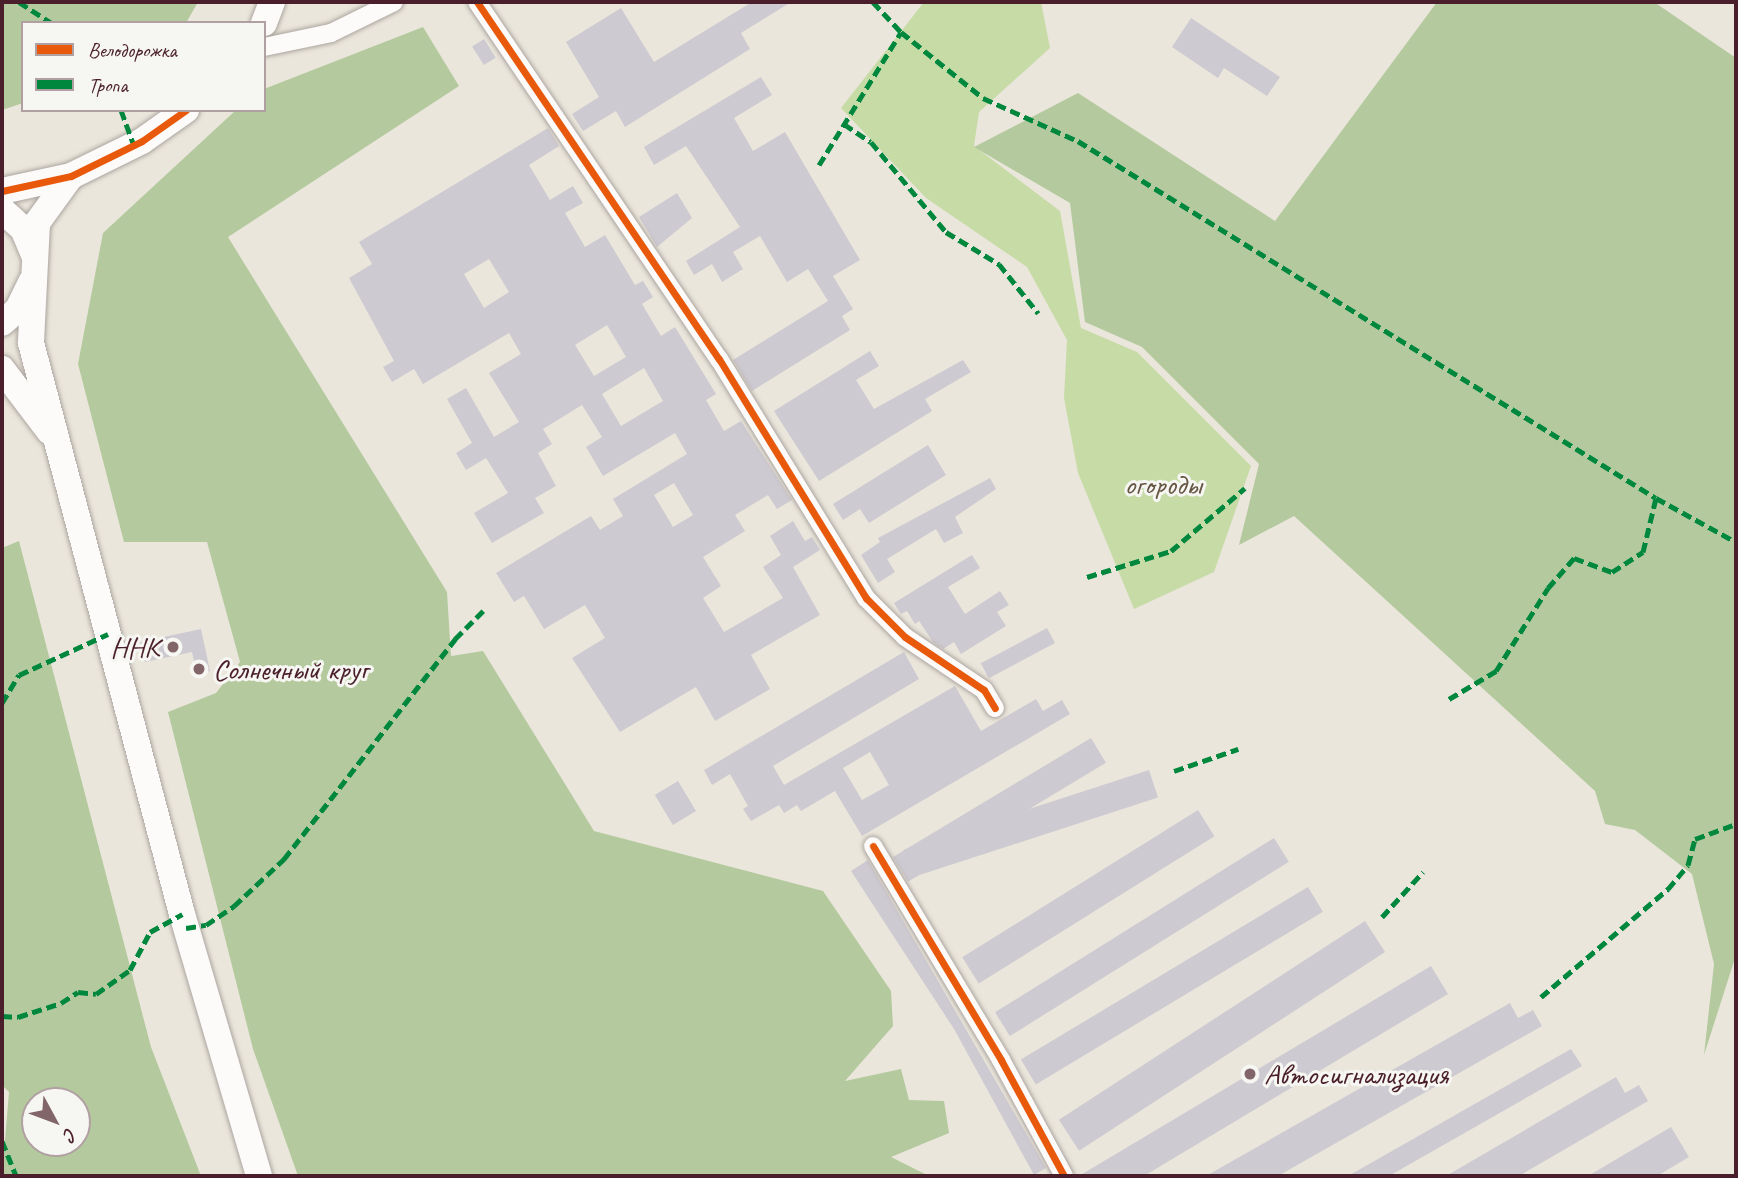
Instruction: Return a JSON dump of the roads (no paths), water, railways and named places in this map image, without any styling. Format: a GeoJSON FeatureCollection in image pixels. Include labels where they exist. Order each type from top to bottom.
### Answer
{"type":"FeatureCollection","features":[{"type":"Feature","properties":{"kind":"main road"},"geometry":{"type":"LineString","coordinates":[[265,21],[272,2]]}},
{"type":"Feature","properties":{"kind":"main road"},"geometry":{"type":"LineString","coordinates":[[2,191],[71,176],[142,141],[183,112]]}},
{"type":"Feature","properties":{"kind":"main road"},"geometry":{"type":"LineString","coordinates":[[71,176],[37,223],[31,343],[182,914],[259,1176]]}},
{"type":"Feature","properties":{"kind":"main road"},"geometry":{"type":"LineString","coordinates":[[2,209],[23,229],[34,267],[18,309],[2,323]]}},
{"type":"Feature","properties":{"kind":"main road"},"geometry":{"type":"LineString","coordinates":[[2,369],[57,444]]}},
{"type":"Feature","properties":{"kind":"street"},"geometry":{"type":"LineString","coordinates":[[266,47],[331,33],[394,2]]}},
{"type":"Feature","properties":{"kind":"street"},"geometry":{"type":"LineString","coordinates":[[477,2],[719,359],[866,598],[905,637],[984,690],[995,708]]}},
{"type":"Feature","properties":{"kind":"street"},"geometry":{"type":"LineString","coordinates":[[873,846],[1001,1060],[1064,1176]]}},
{"type":"Feature","properties":{"kind":"place","name":"ННК"},"geometry":{"type":"Point","coordinates":[173,647]}},
{"type":"Feature","properties":{"kind":"place","name":"Солнечный круг"},"geometry":{"type":"Point","coordinates":[199,669]}},
{"type":"Feature","properties":{"kind":"place","name":"Автосигнализация"},"geometry":{"type":"Point","coordinates":[1250,1074]}},
{"type":"Feature","properties":{"kind":"park label","name":"огороды"},"geometry":{"type":"Point","coordinates":[1163,484]}}]}
